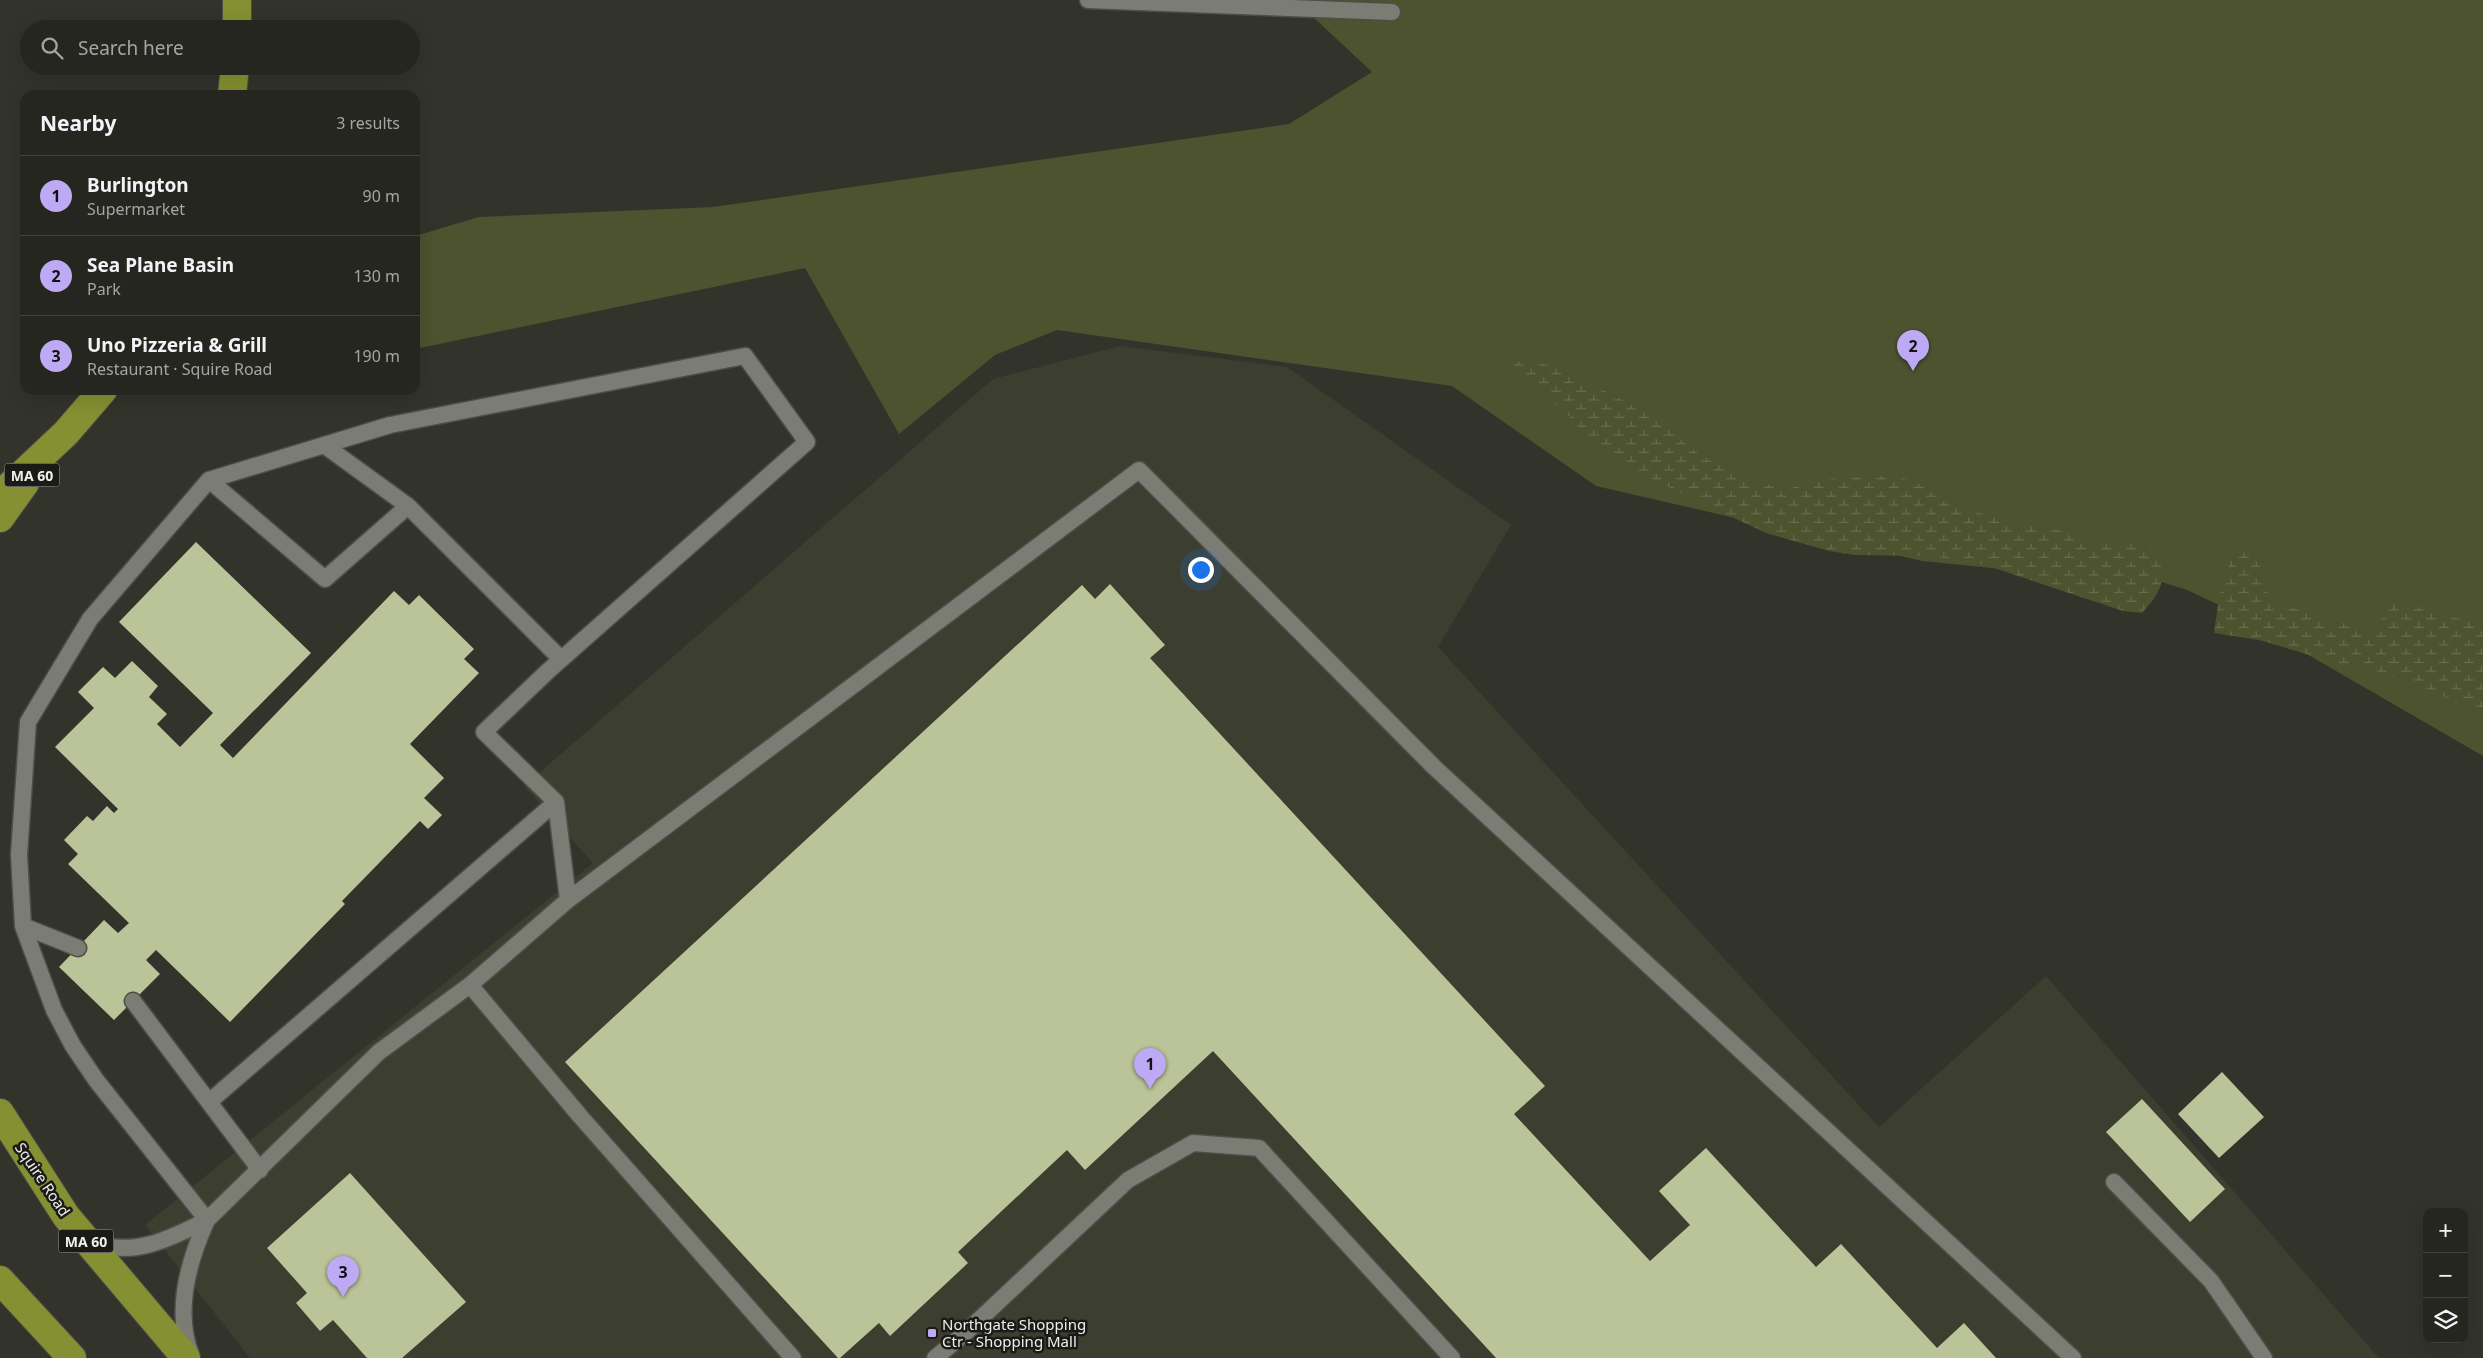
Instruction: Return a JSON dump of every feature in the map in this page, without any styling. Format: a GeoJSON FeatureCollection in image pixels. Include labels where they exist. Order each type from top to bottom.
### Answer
{"type":"FeatureCollection","features":[{"type":"Feature","properties":{"kind":"highway"},"geometry":{"type":"LineString","coordinates":[[237,0],[237,20]]}},
{"type":"Feature","properties":{"kind":"highway"},"geometry":{"type":"LineString","coordinates":[[233,90],[234,75]]}},
{"type":"Feature","properties":{"kind":"highway","name":"MA 60"},"geometry":{"type":"LineString","coordinates":[[0,518],[66,433],[99,395]]}},
{"type":"Feature","properties":{"kind":"highway"},"geometry":{"type":"LineString","coordinates":[[0,495],[66,433]]}},
{"type":"Feature","properties":{"kind":"highway","name":"Squire Road"},"geometry":{"type":"LineString","coordinates":[[0,1113],[52,1196],[82,1236],[186,1358]]}},
{"type":"Feature","properties":{"kind":"highway"},"geometry":{"type":"LineString","coordinates":[[0,1280],[72,1358]]}},
{"type":"Feature","properties":{"kind":"lane"},"geometry":{"type":"LineString","coordinates":[[1088,0],[1392,12]]}},
{"type":"Feature","properties":{"kind":"lane"},"geometry":{"type":"LineString","coordinates":[[207,1220],[96,1080],[73,1046],[54,1010],[23,926],[19,854],[28,722],[90,619],[209,480],[390,425],[745,356],[806,442],[561,660],[484,732],[556,802],[568,900]]}},
{"type":"Feature","properties":{"kind":"lane"},"geometry":{"type":"LineString","coordinates":[[324,445],[408,506],[561,660]]}},
{"type":"Feature","properties":{"kind":"lane"},"geometry":{"type":"LineString","coordinates":[[82,1236],[99,1245],[124,1248],[149,1245],[172,1238],[207,1220],[379,1052],[470,985],[568,900],[1139,470],[1434,767],[2073,1358]]}},
{"type":"Feature","properties":{"kind":"lane"},"geometry":{"type":"LineString","coordinates":[[209,480],[325,579],[408,506]]}},
{"type":"Feature","properties":{"kind":"lane"},"geometry":{"type":"LineString","coordinates":[[209,1102],[556,802]]}},
{"type":"Feature","properties":{"kind":"lane"},"geometry":{"type":"LineString","coordinates":[[23,926],[78,948]]}},
{"type":"Feature","properties":{"kind":"lane"},"geometry":{"type":"LineString","coordinates":[[470,985],[580,1116],[793,1358]]}},
{"type":"Feature","properties":{"kind":"lane"},"geometry":{"type":"LineString","coordinates":[[133,1001],[260,1170]]}},
{"type":"Feature","properties":{"kind":"lane"},"geometry":{"type":"LineString","coordinates":[[935,1358],[964,1334],[1128,1180],[1193,1143],[1259,1148],[1452,1358]]}},
{"type":"Feature","properties":{"kind":"lane"},"geometry":{"type":"LineString","coordinates":[[2114,1182],[2211,1280],[2264,1358]]}},
{"type":"Feature","properties":{"kind":"lane"},"geometry":{"type":"LineString","coordinates":[[192,1358],[185,1339],[183,1309],[193,1249],[207,1220]]}},
{"type":"Feature","properties":{"kind":"shaded area"},"geometry":{"type":"Polygon","coordinates":[[[1120,346],[1287,367],[1511,525],[1438,647],[1879,1127],[2046,976],[2379,1358],[250,1358],[145,1225],[593,863],[524,786],[993,379],[1120,346]]]}},
{"type":"Feature","properties":{"kind":"green space"},"geometry":{"type":"Polygon","coordinates":[[[1295,0],[2483,0],[2483,756],[2236,613],[2187,590],[2143,576],[2042,573],[1922,561],[1596,486],[1452,386],[1057,330],[995,355],[899,434],[805,268],[420,348],[420,235],[479,217],[713,207],[1289,124],[1372,72],[1295,0]]]}},
{"type":"Feature","properties":{"kind":"green space"},"geometry":{"type":"Polygon","coordinates":[[[1532,359],[1592,384],[1652,416],[1699,454],[1720,466],[1768,485],[1791,488],[1830,479],[1895,475],[1921,485],[1946,503],[2014,523],[2067,532],[2080,540],[2103,543],[2149,543],[2160,563],[2162,580],[2160,588],[2142,613],[2123,611],[1988,566],[1956,559],[1924,556],[1855,555],[1829,551],[1766,533],[1620,464],[1583,432],[1564,411],[1536,390],[1510,364],[1532,359]]]}},
{"type":"Feature","properties":{"kind":"green space"},"geometry":{"type":"Polygon","coordinates":[[[2251,547],[2259,562],[2268,595],[2281,604],[2324,618],[2375,631],[2393,599],[2447,616],[2483,624],[2483,714],[2404,679],[2373,670],[2340,664],[2259,640],[2214,633],[2221,591],[2230,561],[2235,552],[2251,547]]]}},
{"type":"Feature","properties":{"kind":"building"},"geometry":{"type":"Polygon","coordinates":[[[196,542],[311,653],[220,745],[233,758],[394,591],[409,605],[419,595],[474,649],[464,659],[479,673],[410,744],[444,778],[424,798],[442,815],[428,829],[420,821],[342,901],[345,904],[230,1022],[156,950],[146,960],[160,974],[114,1020],[59,967],[104,920],[118,933],[129,923],[68,864],[78,854],[64,840],[87,816],[93,821],[107,806],[114,813],[118,809],[55,747],[94,708],[78,692],[103,667],[115,678],[132,661],[158,686],[149,697],[167,714],[157,724],[180,747],[213,713],[119,622],[196,542]]]}},
{"type":"Feature","properties":{"kind":"building"},"geometry":{"type":"Polygon","coordinates":[[[1110,584],[1165,645],[1150,658],[1545,1086],[1514,1114],[1650,1261],[1690,1225],[1659,1191],[1706,1148],[1816,1267],[1841,1244],[1937,1348],[1964,1323],[1996,1358],[1496,1358],[1213,1051],[1085,1170],[1067,1150],[958,1252],[968,1263],[890,1336],[879,1323],[838,1358],[565,1062],[1082,585],[1095,599],[1110,584]]]}},
{"type":"Feature","properties":{"kind":"building"},"geometry":{"type":"Polygon","coordinates":[[[2222,1072],[2264,1117],[2219,1158],[2178,1114],[2222,1072]]]}},
{"type":"Feature","properties":{"kind":"building"},"geometry":{"type":"Polygon","coordinates":[[[2142,1099],[2225,1189],[2190,1222],[2106,1132],[2142,1099]]]}},
{"type":"Feature","properties":{"kind":"building"},"geometry":{"type":"Polygon","coordinates":[[[350,1173],[466,1302],[402,1358],[367,1358],[333,1320],[320,1331],[296,1303],[307,1293],[267,1248],[350,1173]]]}},
{"type":"Feature","properties":{"kind":"place","name":"Sea Plane Basin"},"geometry":{"type":"Point","coordinates":[1913,371]}},
{"type":"Feature","properties":{"kind":"place","name":"Burlington"},"geometry":{"type":"Point","coordinates":[1150,1089]}},
{"type":"Feature","properties":{"kind":"place","name":"Uno Pizzeria & Grill"},"geometry":{"type":"Point","coordinates":[343,1297]}},
{"type":"Feature","properties":{"kind":"place","name":"Northgate Shopping Ctr - Shopping Mall"},"geometry":{"type":"Point","coordinates":[932,1333]}}]}
